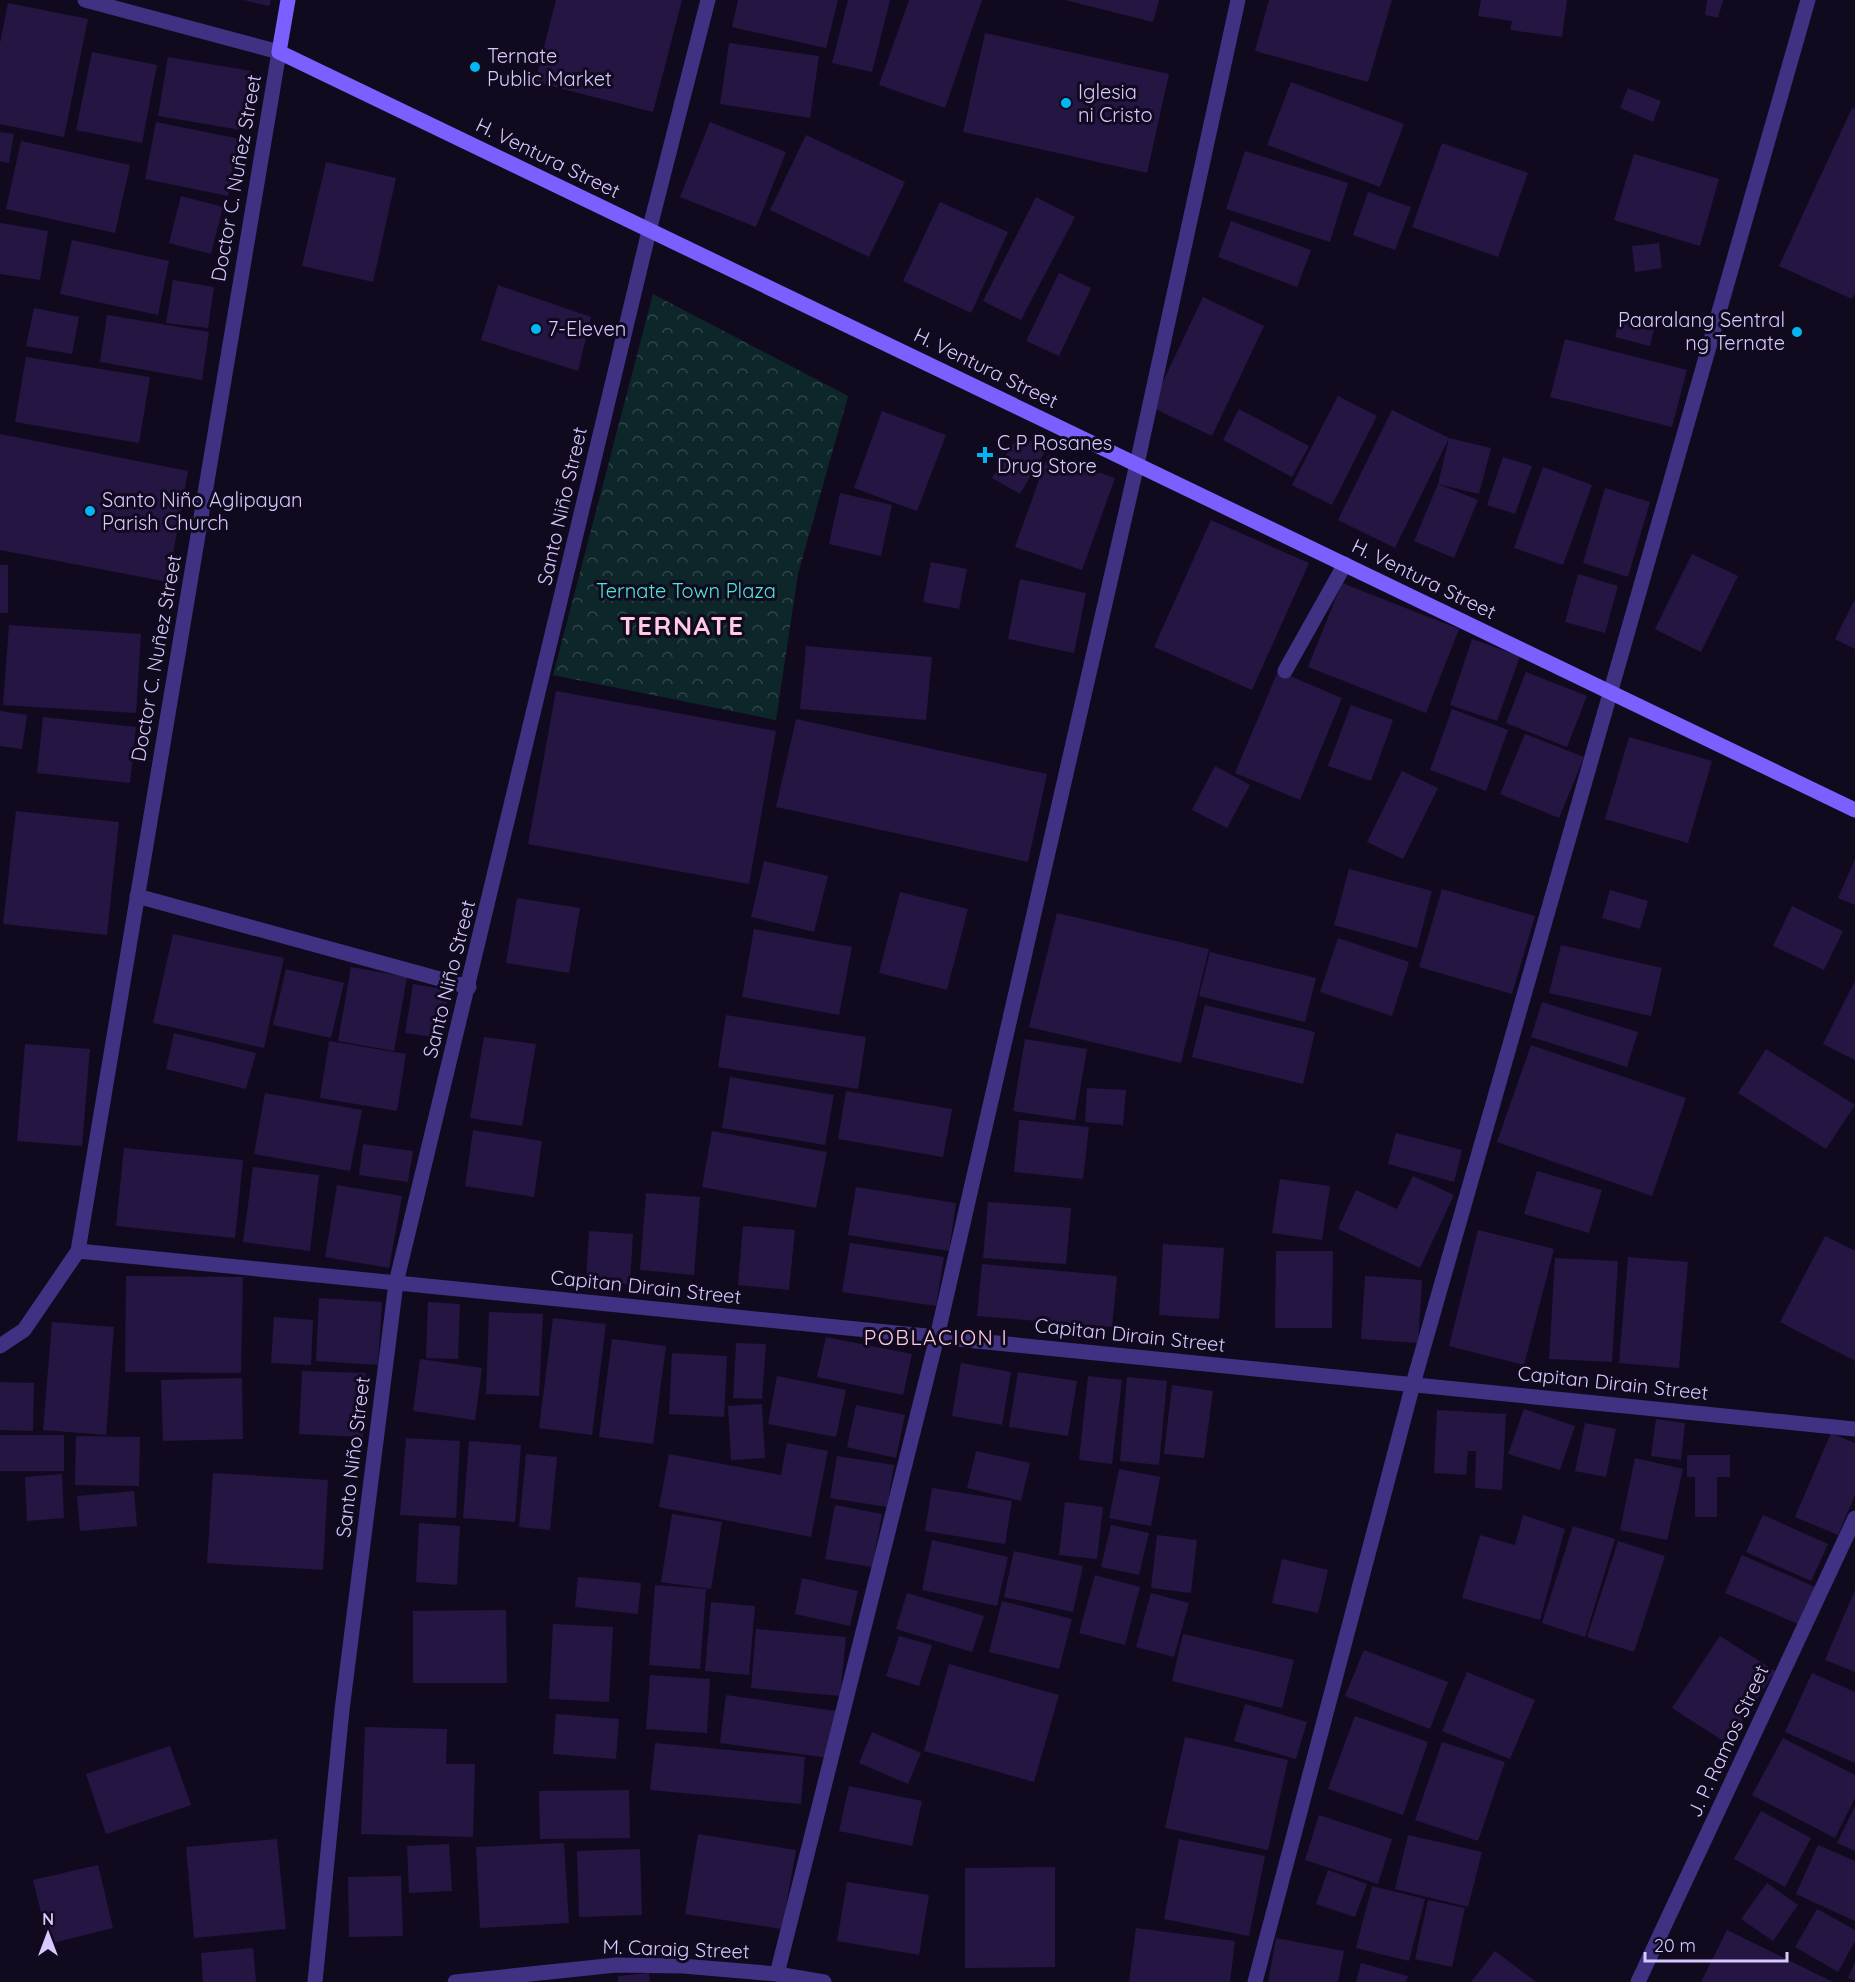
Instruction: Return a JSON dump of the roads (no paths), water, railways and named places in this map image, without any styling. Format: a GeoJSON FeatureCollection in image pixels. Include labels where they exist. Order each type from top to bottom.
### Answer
{"type":"FeatureCollection","features":[{"type":"Feature","properties":{"kind":"main road","name":"Doctor C. Nuñez Street"},"geometry":{"type":"LineString","coordinates":[[279,52],[288,0]]}},
{"type":"Feature","properties":{"kind":"main road","name":"H. Ventura Street"},"geometry":{"type":"LineString","coordinates":[[279,52],[1855,810]]}},
{"type":"Feature","properties":{"kind":"street","name":"H. Ventura Street"},"geometry":{"type":"LineString","coordinates":[[85,0],[279,52]]}},
{"type":"Feature","properties":{"kind":"street","name":"Santo Niño Street"},"geometry":{"type":"LineString","coordinates":[[315,1982],[342,1710],[396,1283],[649,231],[708,0]]}},
{"type":"Feature","properties":{"kind":"street"},"geometry":{"type":"LineString","coordinates":[[777,1974],[937,1337],[1137,464],[1238,0]]}},
{"type":"Feature","properties":{"kind":"street"},"geometry":{"type":"LineString","coordinates":[[1255,1982],[1413,1384],[1808,0]]}},
{"type":"Feature","properties":{"kind":"street","name":"Doctor C. Nuñez Street"},"geometry":{"type":"LineString","coordinates":[[78,1251],[279,52]]}},
{"type":"Feature","properties":{"kind":"street"},"geometry":{"type":"LineString","coordinates":[[1285,671],[1345,564]]}},
{"type":"Feature","properties":{"kind":"street"},"geometry":{"type":"LineString","coordinates":[[137,896],[469,987]]}},
{"type":"Feature","properties":{"kind":"street"},"geometry":{"type":"LineString","coordinates":[[0,1346],[24,1330],[78,1251]]}},
{"type":"Feature","properties":{"kind":"street","name":"Capitan Dirain Street"},"geometry":{"type":"LineString","coordinates":[[78,1251],[1855,1429]]}},
{"type":"Feature","properties":{"kind":"street","name":"J. P. Ramos Street"},"geometry":{"type":"LineString","coordinates":[[1638,1982],[1855,1518]]}},
{"type":"Feature","properties":{"kind":"street","name":"M. Caraig Street"},"geometry":{"type":"LineString","coordinates":[[454,1982],[616,1965],[683,1966],[777,1974],[824,1982]]}},
{"type":"Feature","properties":{"kind":"place","name":"Ternate Public Market"},"geometry":{"type":"Point","coordinates":[475,67]}},
{"type":"Feature","properties":{"kind":"place","name":"Iglesia ni Cristo"},"geometry":{"type":"Point","coordinates":[1066,103]}},
{"type":"Feature","properties":{"kind":"place","name":"7-Eleven"},"geometry":{"type":"Point","coordinates":[536,329]}},
{"type":"Feature","properties":{"kind":"place","name":"Paaralang Sentral ng Ternate"},"geometry":{"type":"Point","coordinates":[1797,332]}},
{"type":"Feature","properties":{"kind":"place","name":"C P Rosanes Drug Store"},"geometry":{"type":"Point","coordinates":[985,455]}},
{"type":"Feature","properties":{"kind":"place","name":"Santo Niño Aglipayan Parish Church"},"geometry":{"type":"Point","coordinates":[90,511]}},
{"type":"Feature","properties":{"kind":"district","name":"TERNATE"},"geometry":{"type":"Point","coordinates":[682,626]}},
{"type":"Feature","properties":{"kind":"district","name":"POBLACION I"},"geometry":{"type":"Point","coordinates":[936,1338]}},
{"type":"Feature","properties":{"kind":"park label","name":"Ternate Town Plaza"},"geometry":{"type":"Point","coordinates":[686,591]}}]}
